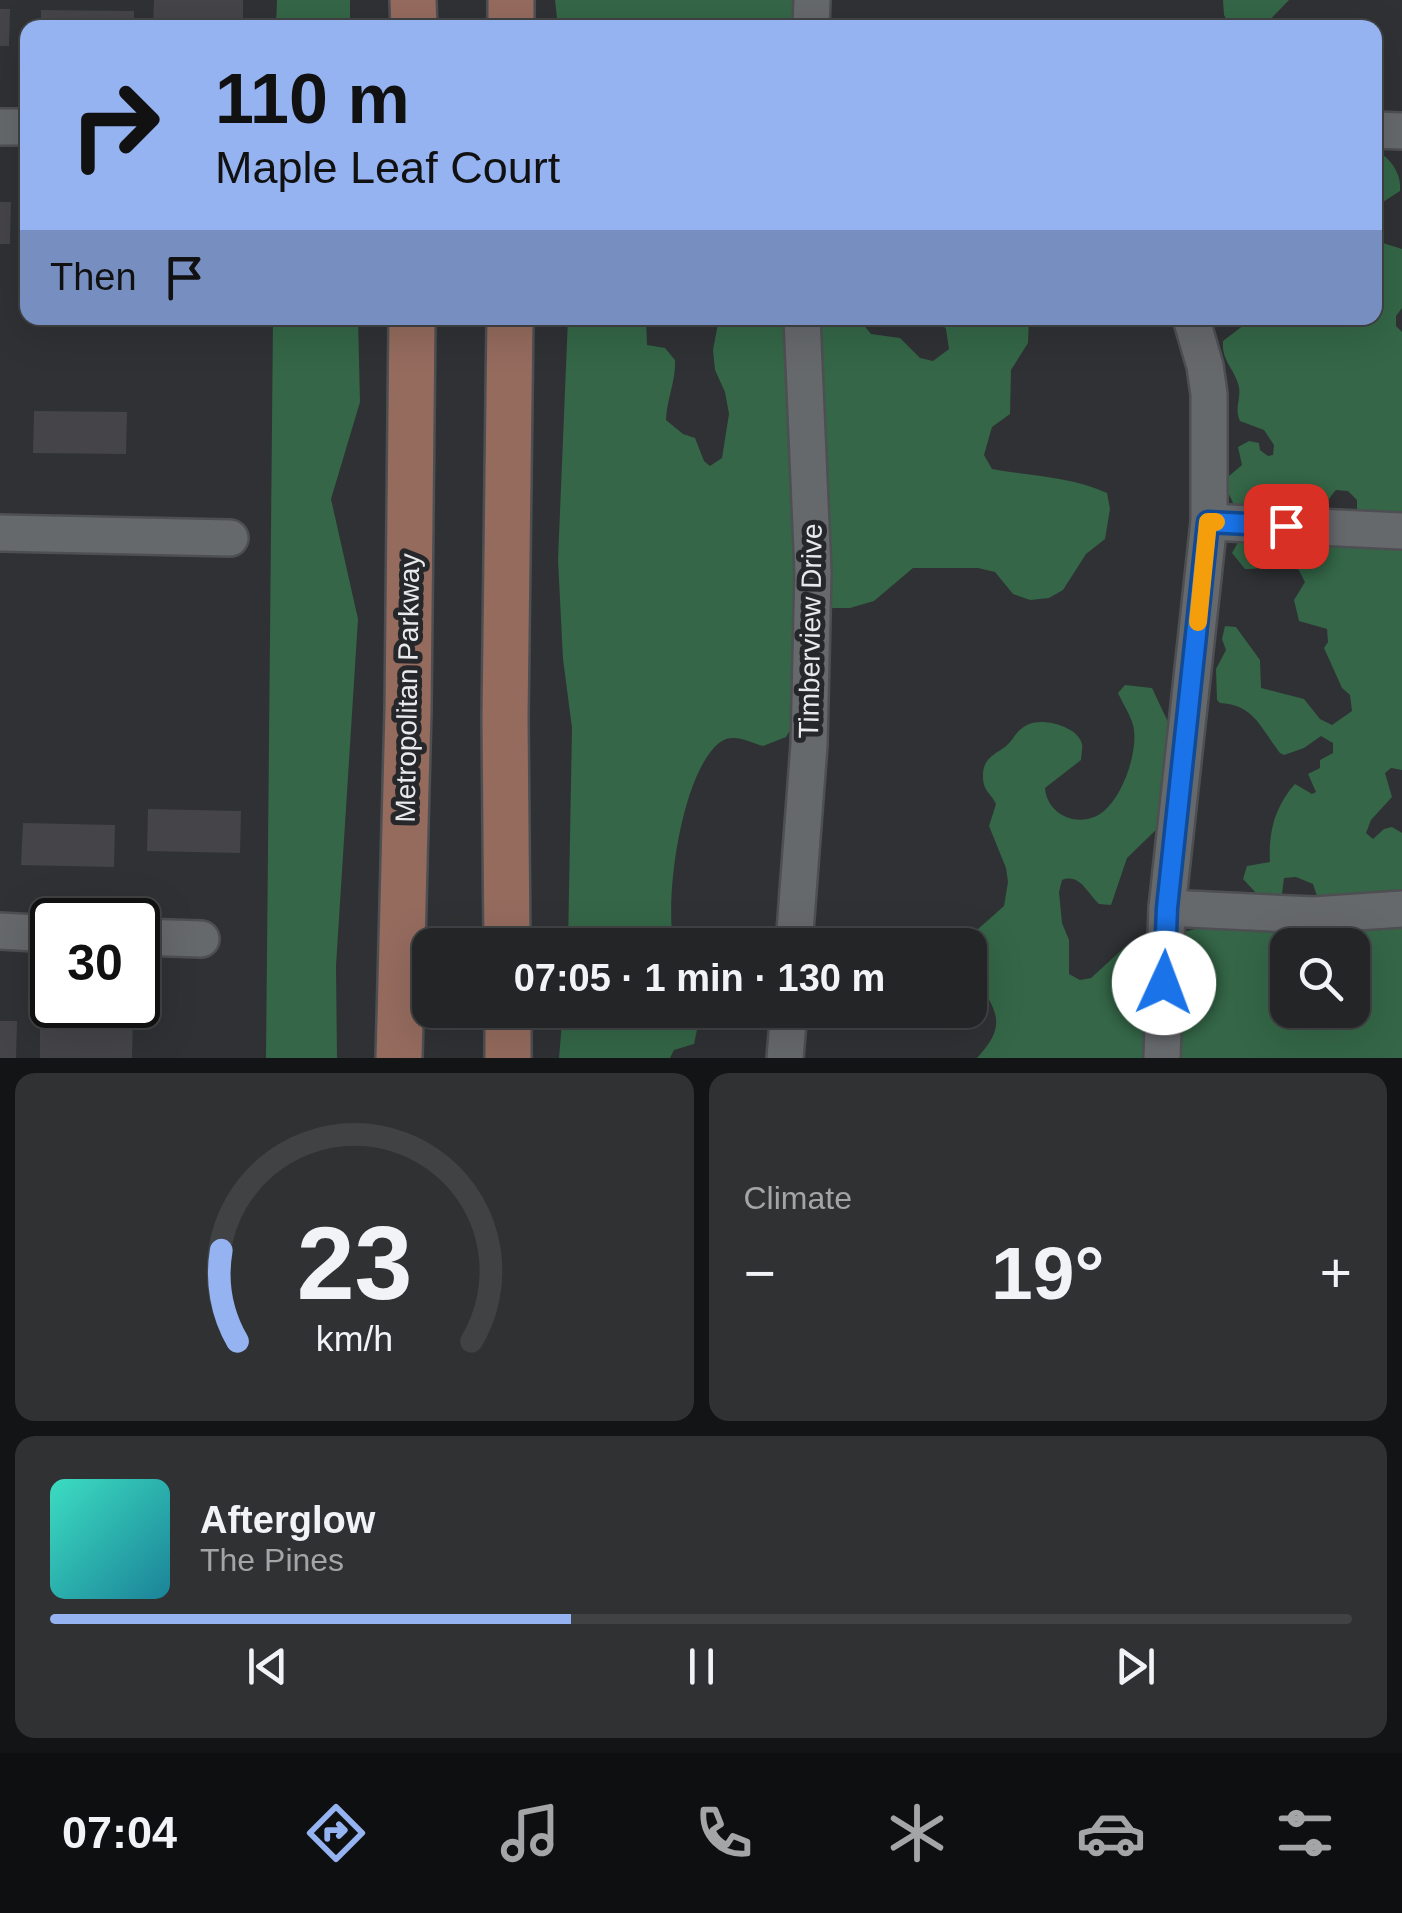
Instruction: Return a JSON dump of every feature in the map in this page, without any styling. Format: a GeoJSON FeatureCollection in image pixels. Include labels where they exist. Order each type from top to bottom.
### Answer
{"type":"FeatureCollection","features":[{"type":"Feature","properties":{"kind":"main road","name":"Metropolitan Parkway"},"geometry":{"type":"LineString","coordinates":[[398,1058],[408,710],[412,325]]}},
{"type":"Feature","properties":{"kind":"main road"},"geometry":{"type":"LineString","coordinates":[[507,928],[510,325]]}},
{"type":"Feature","properties":{"kind":"main road"},"geometry":{"type":"LineString","coordinates":[[508,1028],[508,1058]]}},
{"type":"Feature","properties":{"kind":"street","name":"Timberview Drive"},"geometry":{"type":"LineString","coordinates":[[795,928],[809,745],[813,572],[802,325]]}},
{"type":"Feature","properties":{"kind":"street"},"geometry":{"type":"LineString","coordinates":[[1162,1058],[1167,908],[1208,522],[1209,394],[1193,325]]}},
{"type":"Feature","properties":{"kind":"street"},"geometry":{"type":"LineString","coordinates":[[1208,522],[1402,531]]}},
{"type":"Feature","properties":{"kind":"street"},"geometry":{"type":"LineString","coordinates":[[0,532],[230,538]]}},
{"type":"Feature","properties":{"kind":"street"},"geometry":{"type":"LineString","coordinates":[[1167,908],[1314,914],[1402,908]]}},
{"type":"Feature","properties":{"kind":"street"},"geometry":{"type":"LineString","coordinates":[[0,932],[30,933]]}},
{"type":"Feature","properties":{"kind":"street"},"geometry":{"type":"LineString","coordinates":[[160,938],[200,939]]}},
{"type":"Feature","properties":{"kind":"street"},"geometry":{"type":"LineString","coordinates":[[785,1058],[787,1028]]}},
{"type":"Feature","properties":{"kind":"green space"},"geometry":{"type":"Polygon","coordinates":[[[277,0],[350,0],[350,20],[276,20],[277,0]]]}},
{"type":"Feature","properties":{"kind":"green space"},"geometry":{"type":"Polygon","coordinates":[[[555,0],[799,0],[798,20],[557,20],[555,0]]]}},
{"type":"Feature","properties":{"kind":"green space"},"geometry":{"type":"Polygon","coordinates":[[[1223,0],[1289,0],[1270,20],[1227,20],[1223,0]]]}},
{"type":"Feature","properties":{"kind":"green space"},"geometry":{"type":"Polygon","coordinates":[[[1382,154],[1394,167],[1400,185],[1400,191],[1383,202],[1382,154]]]}},
{"type":"Feature","properties":{"kind":"green space"},"geometry":{"type":"Polygon","coordinates":[[[1382,241],[1402,249],[1402,308],[1396,316],[1396,326],[1402,332],[1402,770],[1391,768],[1385,773],[1392,797],[1371,820],[1366,833],[1373,839],[1392,827],[1402,833],[1402,1058],[977,1058],[994,1033],[996,1022],[987,996],[987,928],[979,928],[1004,906],[1008,882],[989,826],[996,804],[984,786],[983,771],[989,759],[1027,725],[1058,725],[1079,738],[1081,760],[1045,788],[1058,813],[1076,819],[1095,817],[1104,811],[1127,774],[1134,730],[1118,693],[1125,685],[1152,688],[1168,722],[1178,732],[1159,827],[1127,858],[1111,905],[1099,904],[1074,879],[1062,880],[1059,892],[1062,923],[1069,940],[1069,974],[1080,980],[1091,978],[1126,946],[1318,899],[1313,884],[1296,877],[1284,878],[1282,894],[1257,894],[1243,879],[1247,866],[1270,862],[1272,830],[1282,801],[1295,784],[1312,794],[1316,792],[1308,774],[1320,768],[1320,760],[1333,753],[1333,743],[1321,736],[1304,748],[1280,753],[1249,713],[1217,700],[1216,669],[1226,650],[1222,639],[1225,626],[1236,627],[1260,660],[1261,688],[1304,699],[1320,719],[1332,725],[1352,711],[1350,695],[1342,688],[1324,648],[1328,642],[1327,629],[1299,621],[1294,600],[1305,582],[1296,565],[1245,569],[1232,553],[1241,537],[1271,531],[1288,548],[1306,552],[1357,516],[1357,500],[1348,491],[1336,490],[1322,508],[1309,513],[1294,507],[1285,493],[1272,487],[1240,507],[1234,505],[1226,488],[1229,476],[1242,465],[1238,447],[1249,441],[1259,443],[1260,450],[1268,456],[1273,455],[1274,445],[1264,430],[1240,421],[1239,387],[1224,354],[1223,341],[1244,325],[1382,325],[1382,241]]]}},
{"type":"Feature","properties":{"kind":"green space"},"geometry":{"type":"Polygon","coordinates":[[[273,325],[358,325],[360,402],[331,499],[358,619],[336,966],[337,1058],[266,1058],[273,325]]]}},
{"type":"Feature","properties":{"kind":"green space"},"geometry":{"type":"Polygon","coordinates":[[[568,325],[646,325],[647,345],[665,348],[675,360],[666,420],[695,438],[710,466],[722,458],[729,414],[715,370],[713,350],[718,325],[864,325],[871,334],[900,338],[920,358],[933,361],[949,349],[943,325],[1029,325],[1028,343],[1011,370],[1010,414],[992,427],[984,455],[992,469],[1064,480],[1107,493],[1110,509],[1105,539],[1086,554],[1063,590],[1049,598],[1030,600],[1013,594],[995,572],[978,568],[913,568],[874,601],[850,608],[818,608],[796,720],[786,737],[763,746],[741,739],[724,740],[706,759],[695,781],[678,839],[671,899],[672,928],[568,928],[572,728],[563,659],[558,560],[568,325]]]}},
{"type":"Feature","properties":{"kind":"green space"},"geometry":{"type":"Polygon","coordinates":[[[562,1028],[697,1028],[694,1044],[674,1050],[670,1058],[559,1058],[562,1028]]]}},
{"type":"Feature","properties":{"kind":"building"},"geometry":{"type":"Polygon","coordinates":[[[154,0],[243,0],[243,20],[153,20],[154,0]]]}},
{"type":"Feature","properties":{"kind":"building"},"geometry":{"type":"Polygon","coordinates":[[[0,9],[10,9],[9,46],[0,46],[0,9]]]}},
{"type":"Feature","properties":{"kind":"building"},"geometry":{"type":"Polygon","coordinates":[[[41,10],[134,11],[134,20],[41,20],[41,10]]]}},
{"type":"Feature","properties":{"kind":"building"},"geometry":{"type":"Polygon","coordinates":[[[0,202],[11,202],[10,244],[0,244],[0,202]]]}},
{"type":"Feature","properties":{"kind":"building"},"geometry":{"type":"Polygon","coordinates":[[[34,411],[127,412],[126,454],[33,453],[34,411]]]}},
{"type":"Feature","properties":{"kind":"building"},"geometry":{"type":"Polygon","coordinates":[[[148,809],[241,811],[240,853],[147,851],[148,809]]]}},
{"type":"Feature","properties":{"kind":"building"},"geometry":{"type":"Polygon","coordinates":[[[23,823],[115,825],[114,867],[21,865],[23,823]]]}},
{"type":"Feature","properties":{"kind":"building"},"geometry":{"type":"Polygon","coordinates":[[[0,1021],[17,1021],[16,1058],[0,1058],[0,1021]]]}},
{"type":"Feature","properties":{"kind":"building"},"geometry":{"type":"Polygon","coordinates":[[[40,1028],[133,1028],[132,1058],[40,1058],[40,1028]]]}},
{"type":"Feature","properties":{"kind":"slow traffic"},"geometry":{"type":"LineString","coordinates":[[1198,622],[1208,522],[1216,522]]}},
{"type":"Feature","properties":{"kind":"route"},"geometry":{"type":"LineString","coordinates":[[1164,983],[1167,908],[1208,522],[1286,526]]}}]}
